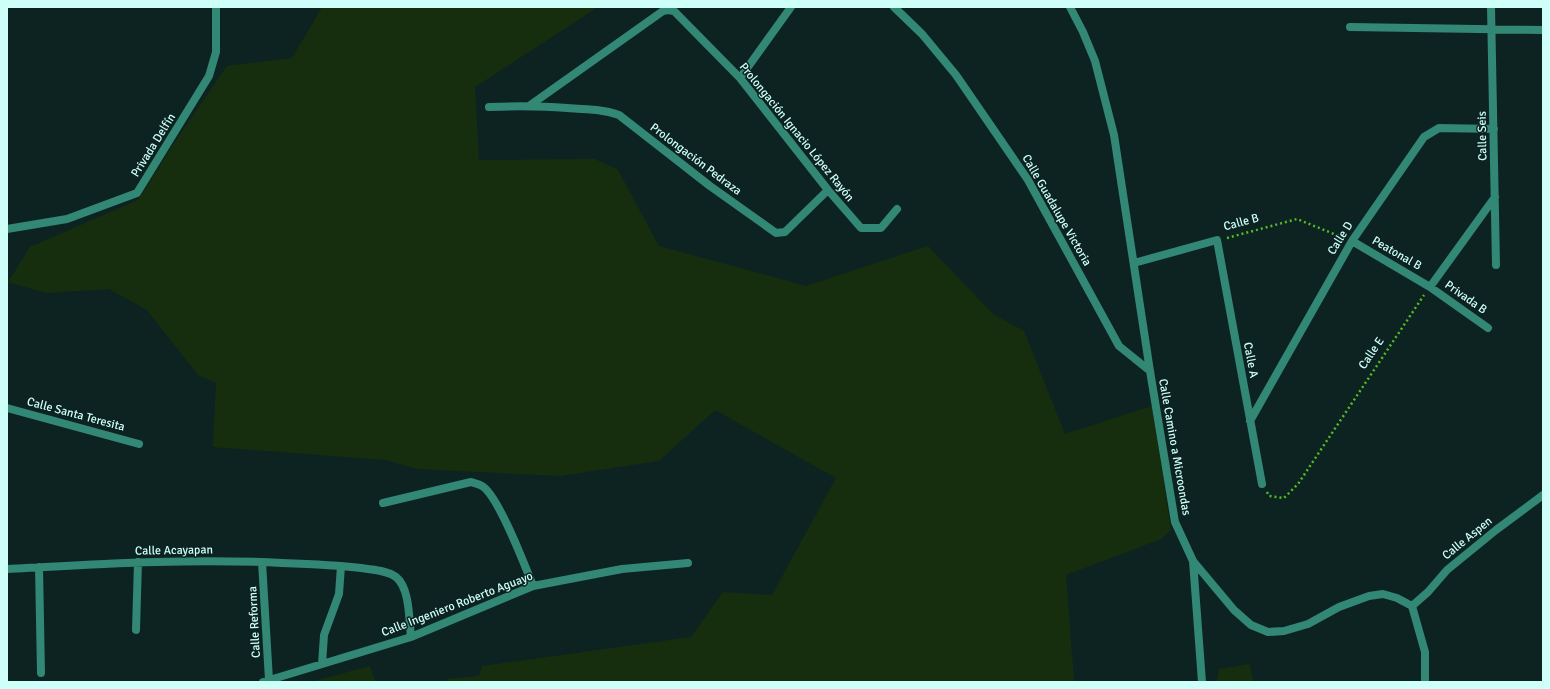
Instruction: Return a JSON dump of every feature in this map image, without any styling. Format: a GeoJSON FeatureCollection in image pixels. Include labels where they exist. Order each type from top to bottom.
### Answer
{"type":"FeatureCollection","features":[{"type":"Feature","properties":{"kind":"street","name":"Privada Delfín"},"geometry":{"type":"LineString","coordinates":[[7,229],[67,218],[137,193],[209,76],[216,52],[216,7]]}},
{"type":"Feature","properties":{"kind":"street"},"geometry":{"type":"LineString","coordinates":[[740,78],[791,7]]}},
{"type":"Feature","properties":{"kind":"street","name":"Calle Guadalupe Victoria"},"geometry":{"type":"LineString","coordinates":[[894,7],[922,34],[956,76],[1028,180],[1119,346],[1150,371]]}},
{"type":"Feature","properties":{"kind":"street","name":"Calle Camino a Microondas"},"geometry":{"type":"LineString","coordinates":[[1070,7],[1083,32],[1095,61],[1112,127],[1175,522],[1194,561],[1234,610],[1251,625],[1268,632],[1284,631],[1308,624],[1339,607],[1369,596],[1383,594],[1397,598],[1412,606]]}},
{"type":"Feature","properties":{"kind":"street","name":"Calle Seis"},"geometry":{"type":"LineString","coordinates":[[1491,7],[1496,265]]}},
{"type":"Feature","properties":{"kind":"street","name":"Prolongación Ignacio López Rayón"},"geometry":{"type":"LineString","coordinates":[[529,106],[663,11],[674,11],[740,78],[828,190],[861,228],[881,228],[897,209]]}},
{"type":"Feature","properties":{"kind":"street"},"geometry":{"type":"LineString","coordinates":[[1350,27],[1543,30]]}},
{"type":"Feature","properties":{"kind":"street","name":"Prolongación Pedraza"},"geometry":{"type":"LineString","coordinates":[[489,108],[529,106],[582,108],[610,112],[619,115],[710,186],[776,233],[785,232],[828,190]]}},
{"type":"Feature","properties":{"kind":"street","name":"Calle D"},"geometry":{"type":"LineString","coordinates":[[1250,421],[1352,241],[1424,137],[1439,128],[1494,129]]}},
{"type":"Feature","properties":{"kind":"street"},"geometry":{"type":"LineString","coordinates":[[1430,287],[1495,198]]}},
{"type":"Feature","properties":{"kind":"street","name":"Calle B"},"geometry":{"type":"LineString","coordinates":[[1134,263],[1216,240]]}},
{"type":"Feature","properties":{"kind":"street","name":"Calle A"},"geometry":{"type":"LineString","coordinates":[[1216,240],[1262,484]]}},
{"type":"Feature","properties":{"kind":"street","name":"Peatonal B"},"geometry":{"type":"LineString","coordinates":[[1352,241],[1430,287]]}},
{"type":"Feature","properties":{"kind":"street","name":"Privada B"},"geometry":{"type":"LineString","coordinates":[[1430,287],[1488,328]]}},
{"type":"Feature","properties":{"kind":"street","name":"Calle Santa Teresita"},"geometry":{"type":"LineString","coordinates":[[7,408],[139,444]]}},
{"type":"Feature","properties":{"kind":"street"},"geometry":{"type":"LineString","coordinates":[[383,503],[471,482],[483,486],[494,498],[506,521],[533,586]]}},
{"type":"Feature","properties":{"kind":"street","name":"Calle Aspen"},"geometry":{"type":"LineString","coordinates":[[1412,606],[1454,565],[1496,530],[1543,495]]}},
{"type":"Feature","properties":{"kind":"street","name":"Calle Acayapan"},"geometry":{"type":"LineString","coordinates":[[7,569],[138,562],[197,561],[262,562],[341,566],[384,572],[394,575],[401,582],[406,592],[411,637]]}},
{"type":"Feature","properties":{"kind":"street"},"geometry":{"type":"LineString","coordinates":[[1194,561],[1202,682]]}},
{"type":"Feature","properties":{"kind":"street"},"geometry":{"type":"LineString","coordinates":[[136,630],[138,562]]}},
{"type":"Feature","properties":{"kind":"street","name":"Calle Reforma"},"geometry":{"type":"LineString","coordinates":[[262,562],[266,681]]}},
{"type":"Feature","properties":{"kind":"street","name":"Calle Ingeniero Roberto Aguayo"},"geometry":{"type":"LineString","coordinates":[[266,681],[411,637],[533,586],[622,568],[688,563]]}},
{"type":"Feature","properties":{"kind":"street"},"geometry":{"type":"LineString","coordinates":[[322,664],[324,635],[339,594],[341,566]]}},
{"type":"Feature","properties":{"kind":"street"},"geometry":{"type":"LineString","coordinates":[[39,567],[41,673]]}},
{"type":"Feature","properties":{"kind":"street"},"geometry":{"type":"LineString","coordinates":[[1412,606],[1425,652],[1425,682]]}},
{"type":"Feature","properties":{"kind":"path","name":"Calle B"},"geometry":{"type":"LineString","coordinates":[[1216,240],[1297,219],[1352,241]]}},
{"type":"Feature","properties":{"kind":"path","name":"Calle E"},"geometry":{"type":"LineString","coordinates":[[1262,484],[1269,496],[1284,498],[1298,484],[1430,287]]}},
{"type":"Feature","properties":{"kind":"green space"},"geometry":{"type":"Polygon","coordinates":[[[322,7],[598,7],[475,87],[479,160],[595,159],[618,170],[659,246],[806,286],[928,246],[993,314],[1024,331],[1065,434],[1152,406],[1171,530],[1161,539],[1066,575],[1074,682],[447,682],[447,679],[479,676],[482,666],[691,637],[723,592],[772,595],[836,478],[715,410],[659,461],[560,476],[418,469],[385,460],[213,447],[216,383],[198,375],[147,310],[109,289],[46,293],[8,282],[30,247],[138,200],[182,131],[227,66],[292,58],[322,7]]]}},
{"type":"Feature","properties":{"kind":"green space"},"geometry":{"type":"Polygon","coordinates":[[[1250,664],[1253,682],[1217,682],[1219,669],[1250,664]]]}},
{"type":"Feature","properties":{"kind":"green space"},"geometry":{"type":"Polygon","coordinates":[[[370,666],[375,682],[311,682],[370,666]]]}}]}
